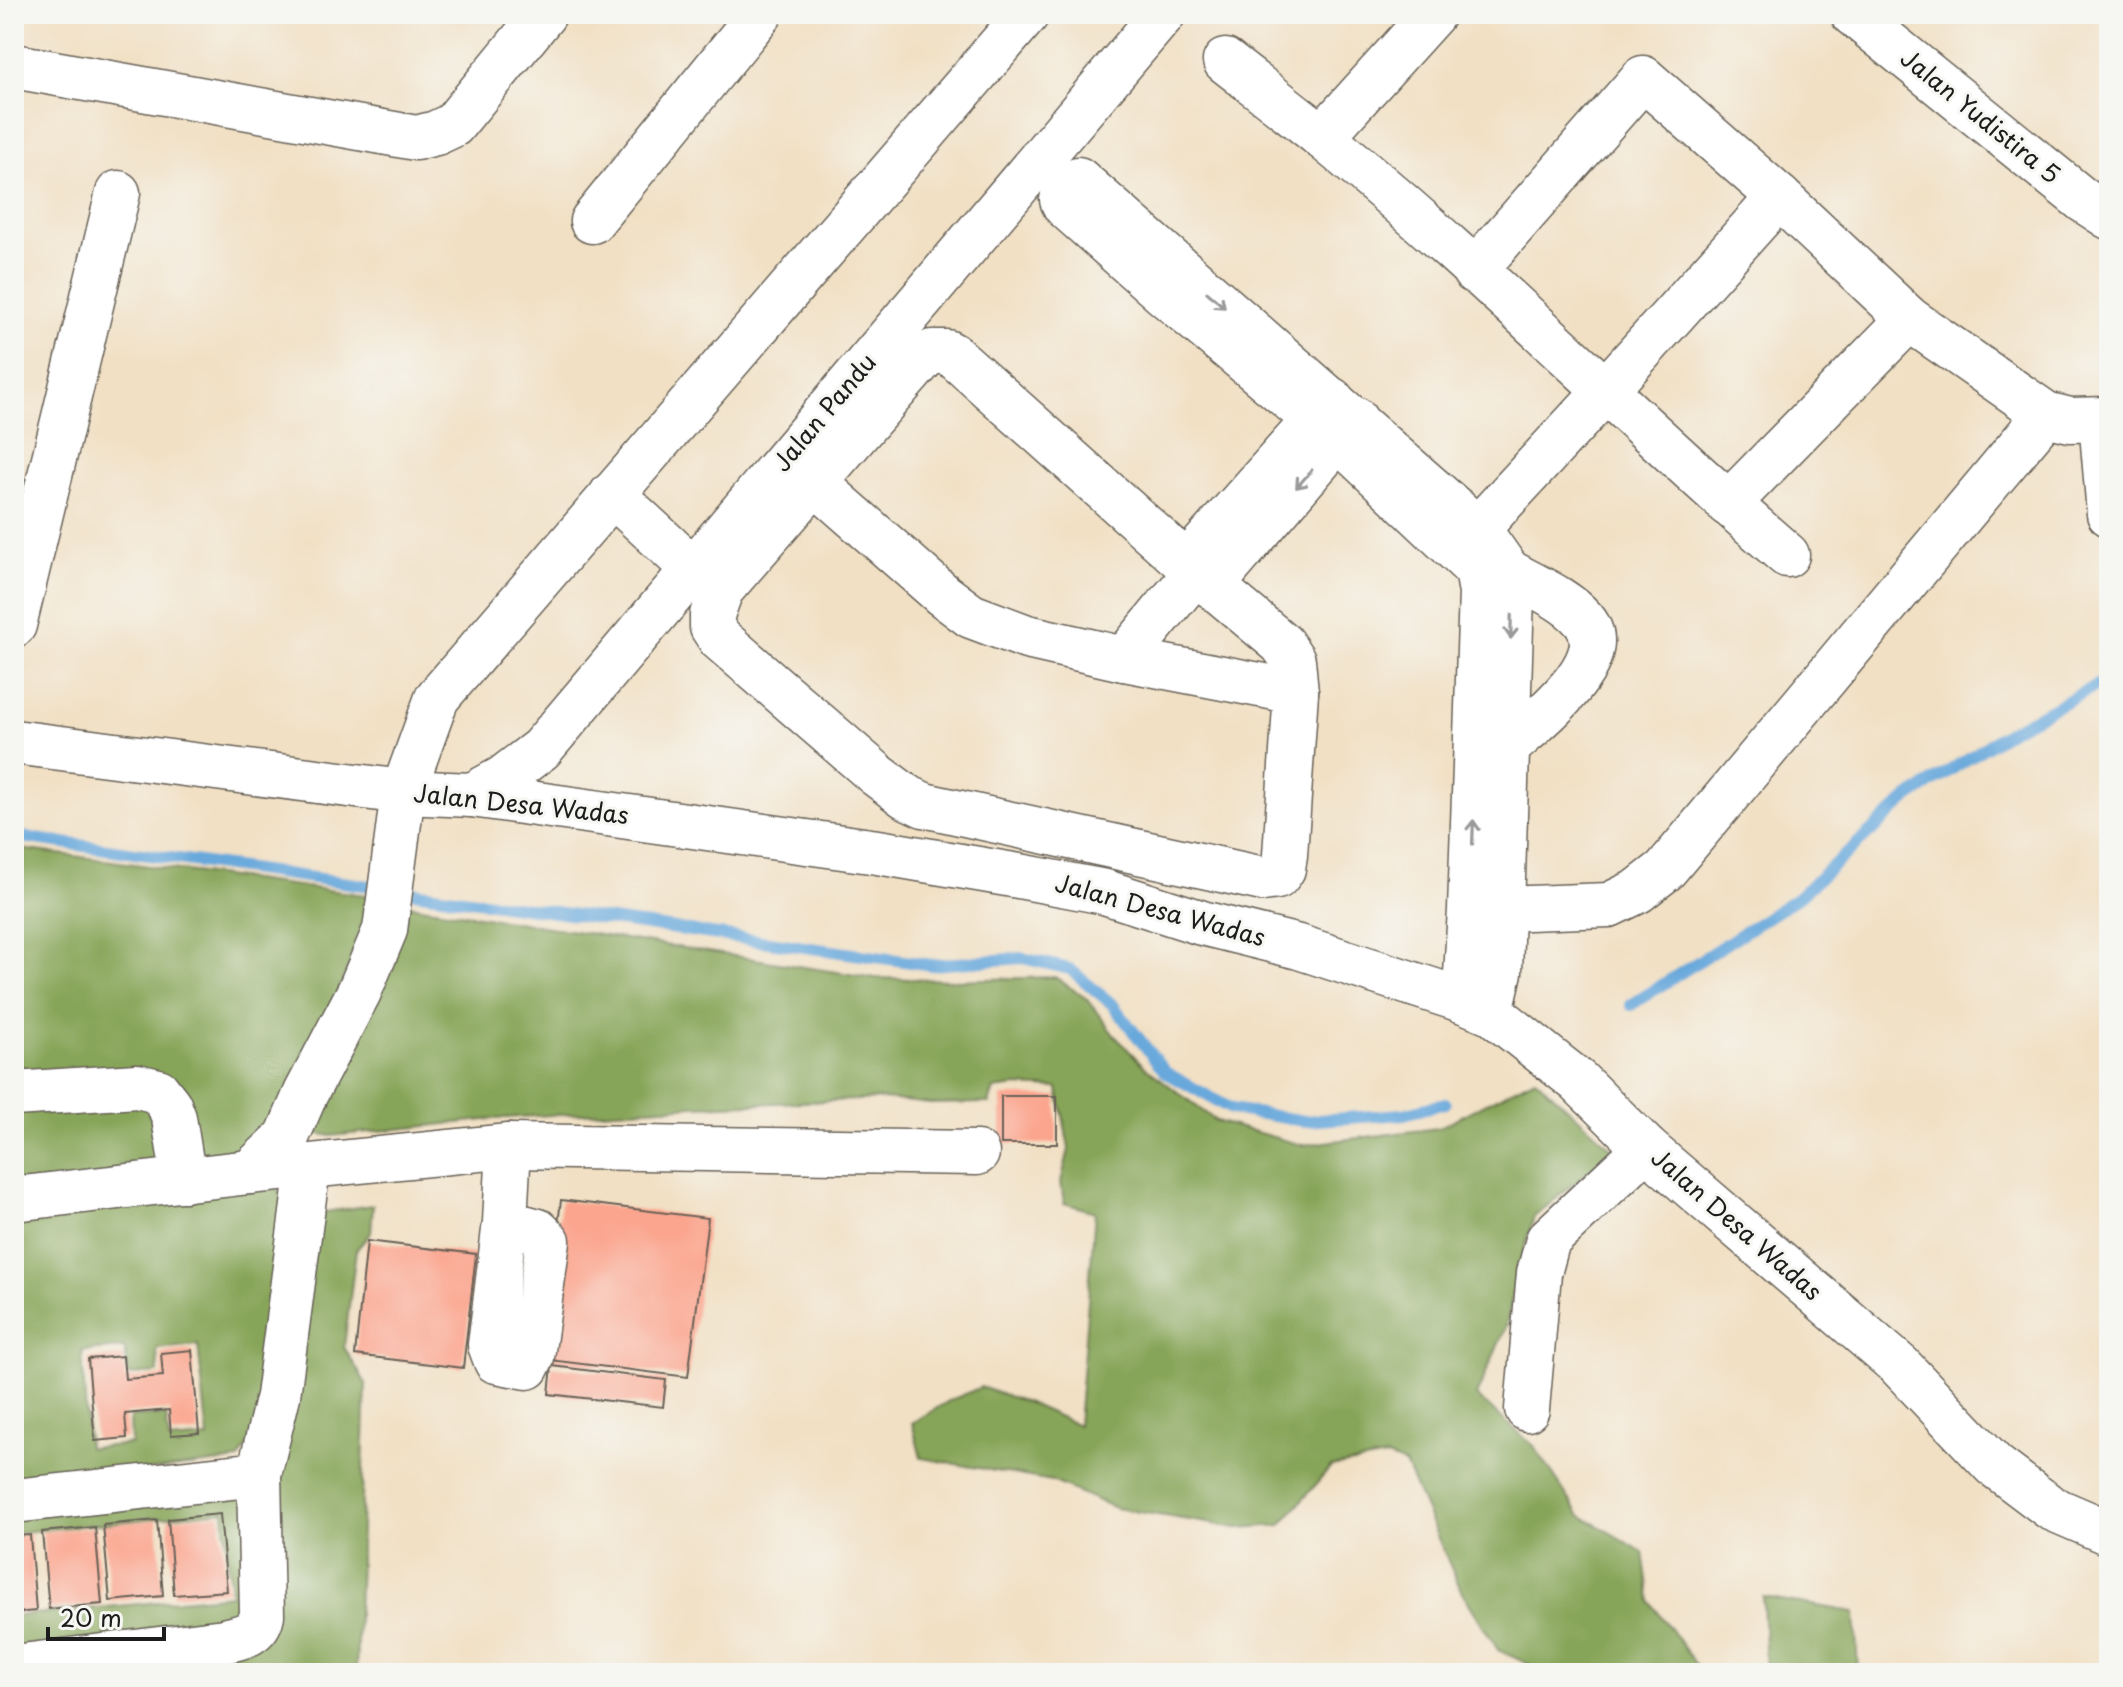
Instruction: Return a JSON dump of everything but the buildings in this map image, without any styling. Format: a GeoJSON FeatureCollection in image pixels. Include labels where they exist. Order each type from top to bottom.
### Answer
{"type":"FeatureCollection","features":[{"type":"Feature","properties":{"kind":"street"},"geometry":{"type":"LineString","coordinates":[[14,66],[416,138],[453,125],[544,14]]}},
{"type":"Feature","properties":{"kind":"street"},"geometry":{"type":"LineString","coordinates":[[592,221],[760,14]]}},
{"type":"Feature","properties":{"kind":"street"},"geometry":{"type":"LineString","coordinates":[[14,1667],[224,1641],[254,1632],[259,1627],[262,1615],[259,1474],[278,1396],[298,1152],[306,1093],[359,992],[385,930],[403,792],[437,698],[1027,14]]}},
{"type":"Feature","properties":{"kind":"street"},"geometry":{"type":"LineString","coordinates":[[1322,137],[1433,14]]}},
{"type":"Feature","properties":{"kind":"street","name":"Jalan Yudistira 5"},"geometry":{"type":"LineString","coordinates":[[1853,14],[2083,200],[2109,217]]}},
{"type":"Feature","properties":{"kind":"street","name":"Jalan Pandu"},"geometry":{"type":"LineString","coordinates":[[472,795],[503,778],[541,749],[1153,17]]}},
{"type":"Feature","properties":{"kind":"street"},"geometry":{"type":"LineString","coordinates":[[1225,61],[1322,137],[1787,555]]}},
{"type":"Feature","properties":{"kind":"street"},"geometry":{"type":"LineString","coordinates":[[1474,271],[1643,78],[1779,197],[1909,319],[2046,414],[2070,420],[2105,419],[2109,514]]}},
{"type":"Feature","properties":{"kind":"street"},"geometry":{"type":"LineString","coordinates":[[14,625],[118,193]]}},
{"type":"Feature","properties":{"kind":"street"},"geometry":{"type":"LineString","coordinates":[[1481,557],[1605,391],[1779,197]]}},
{"type":"Feature","properties":{"kind":"street"},"geometry":{"type":"LineString","coordinates":[[1102,219],[1335,420],[1481,557],[1512,595],[1493,735],[1486,910],[1466,974],[1475,1006]]}},
{"type":"Feature","properties":{"kind":"street"},"geometry":{"type":"LineString","coordinates":[[1728,504],[1909,319]]}},
{"type":"Feature","properties":{"kind":"street"},"geometry":{"type":"LineString","coordinates":[[932,352],[947,352],[1198,574],[1282,644],[1293,660],[1296,692],[1285,855],[1283,869],[1277,877],[1263,879],[924,805],[905,796],[877,775],[720,639],[712,627],[712,615],[721,590],[813,481],[924,357],[932,352]]}},
{"type":"Feature","properties":{"kind":"street"},"geometry":{"type":"LineString","coordinates":[[1486,910],[1609,905],[1638,891],[1665,870],[2046,414]]}},
{"type":"Feature","properties":{"kind":"street"},"geometry":{"type":"LineString","coordinates":[[1124,659],[1335,420]]}},
{"type":"Feature","properties":{"kind":"street"},"geometry":{"type":"LineString","coordinates":[[813,481],[971,616],[1027,637],[1296,692]]}},
{"type":"Feature","properties":{"kind":"street"},"geometry":{"type":"LineString","coordinates":[[612,494],[693,569]]}},
{"type":"Feature","properties":{"kind":"street"},"geometry":{"type":"LineString","coordinates":[[1481,557],[1572,609],[1590,628],[1591,637],[1587,662],[1578,681],[1493,735]]}},
{"type":"Feature","properties":{"kind":"street","name":"Jalan Desa Wadas"},"geometry":{"type":"LineString","coordinates":[[14,742],[403,792],[472,795],[878,852],[1105,892],[1202,923],[1299,947],[1475,1006],[1578,1081],[1646,1148],[1900,1366],[1994,1465],[2051,1508],[2109,1533]]}},
{"type":"Feature","properties":{"kind":"street"},"geometry":{"type":"LineString","coordinates":[[14,1094],[137,1086],[158,1091],[174,1118],[184,1180]]}},
{"type":"Feature","properties":{"kind":"street"},"geometry":{"type":"LineString","coordinates":[[505,1222],[509,1146]]}},
{"type":"Feature","properties":{"kind":"street"},"geometry":{"type":"LineString","coordinates":[[14,1199],[250,1172],[298,1152],[509,1146],[977,1153]]}},
{"type":"Feature","properties":{"kind":"street"},"geometry":{"type":"LineString","coordinates":[[1527,1409],[1539,1273],[1548,1240],[1646,1148]]}},
{"type":"Feature","properties":{"kind":"street"},"geometry":{"type":"LineString","coordinates":[[14,1501],[259,1474]]}},
{"type":"Feature","properties":{"kind":"green space"},"geometry":{"type":"Polygon","coordinates":[[[14,848],[380,897],[270,1141],[193,1169],[179,1110],[14,1083],[14,848]]]}},
{"type":"Feature","properties":{"kind":"green space"},"geometry":{"type":"Polygon","coordinates":[[[408,905],[875,978],[953,980],[1055,977],[1087,999],[1114,1035],[1145,1067],[1216,1121],[1302,1145],[1438,1128],[1535,1078],[1614,1150],[1534,1217],[1516,1277],[1506,1327],[1476,1396],[1534,1446],[1579,1514],[1643,1552],[1650,1601],[1702,1673],[1548,1673],[1498,1650],[1461,1590],[1405,1464],[1387,1457],[1331,1467],[1281,1525],[1238,1528],[1115,1508],[1052,1481],[921,1458],[912,1423],[981,1387],[1078,1425],[1095,1212],[1064,1203],[1061,1182],[1069,1149],[1058,1088],[1016,1086],[994,1089],[989,1103],[930,1104],[886,1099],[694,1106],[504,1118],[331,1136],[310,1132],[408,905]]]}},
{"type":"Feature","properties":{"kind":"green space"},"geometry":{"type":"Polygon","coordinates":[[[137,1090],[180,1176],[14,1192],[14,1100],[137,1090]]]}},
{"type":"Feature","properties":{"kind":"green space"},"geometry":{"type":"Polygon","coordinates":[[[274,1186],[284,1195],[256,1434],[238,1460],[14,1487],[14,1215],[274,1186]],[[198,1345],[157,1349],[158,1373],[128,1375],[125,1348],[82,1351],[88,1448],[131,1444],[130,1417],[166,1415],[169,1441],[208,1438],[198,1345]]]}},
{"type":"Feature","properties":{"kind":"green space"},"geometry":{"type":"Polygon","coordinates":[[[373,1205],[371,1233],[356,1250],[344,1347],[366,1384],[356,1673],[50,1673],[249,1647],[312,1214],[373,1205]]]}},
{"type":"Feature","properties":{"kind":"green space"},"geometry":{"type":"Polygon","coordinates":[[[254,1479],[254,1621],[14,1658],[14,1616],[231,1595],[224,1511],[14,1533],[14,1506],[254,1479]]]}},
{"type":"Feature","properties":{"kind":"green space"},"geometry":{"type":"Polygon","coordinates":[[[1763,1597],[1855,1612],[1858,1673],[1766,1673],[1763,1597]]]}},
{"type":"Feature","properties":{"kind":"waterway"},"geometry":{"type":"LineString","coordinates":[[1631,1005],[1797,898],[1907,799],[2011,730],[2109,679]]}},
{"type":"Feature","properties":{"kind":"waterway"},"geometry":{"type":"LineString","coordinates":[[14,836],[932,965],[1022,958],[1070,969],[1113,1005],[1165,1072],[1231,1109],[1304,1121],[1404,1114],[1445,1103]]}}]}
